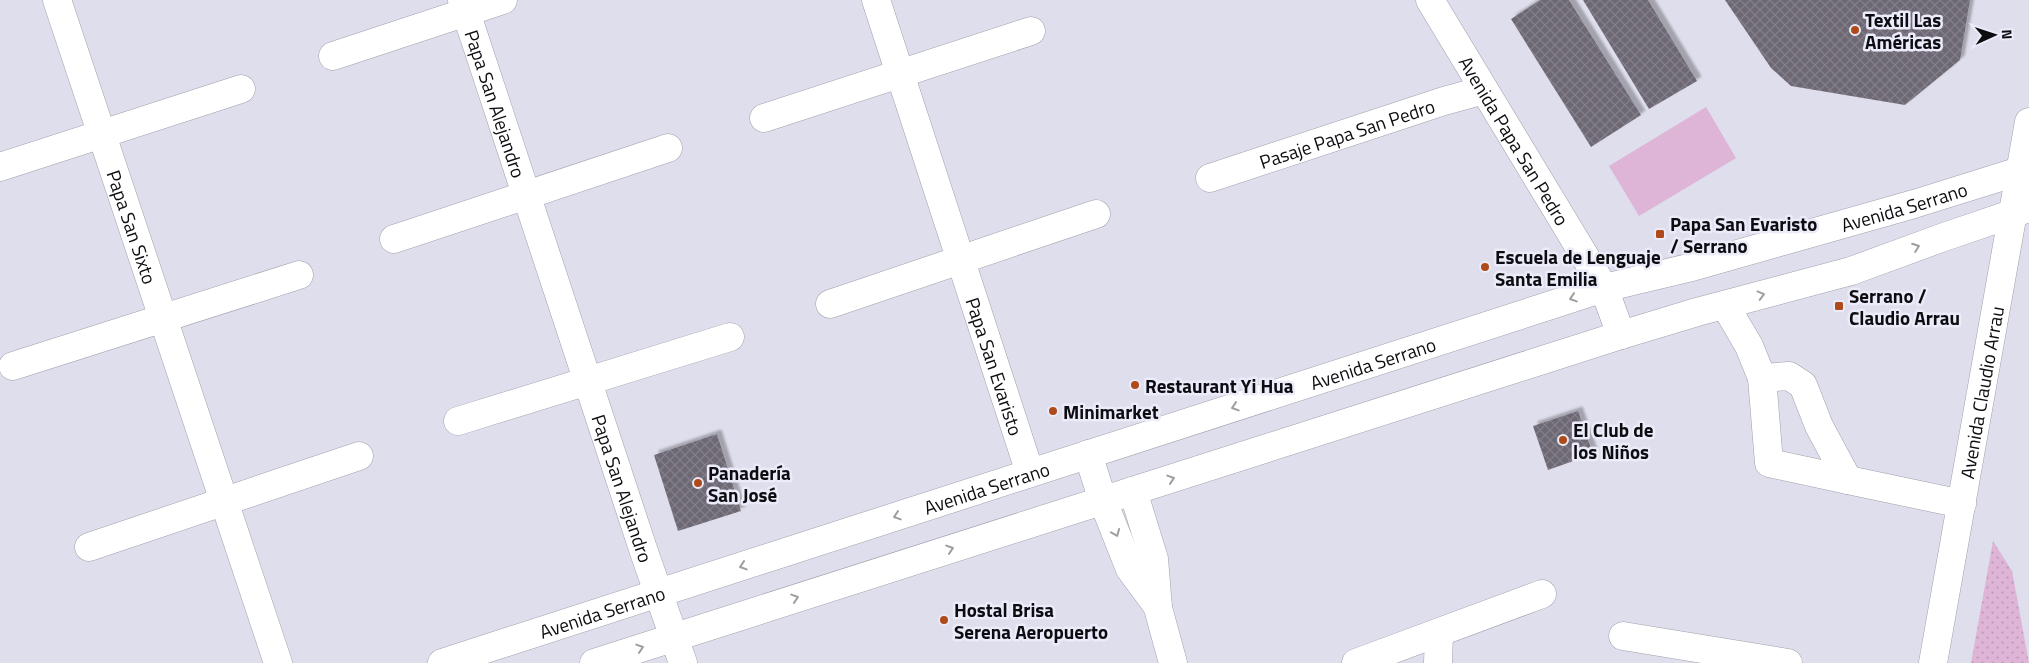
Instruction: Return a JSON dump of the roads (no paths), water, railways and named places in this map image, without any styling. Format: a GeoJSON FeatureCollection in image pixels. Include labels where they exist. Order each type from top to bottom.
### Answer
{"type":"FeatureCollection","features":[{"type":"Feature","properties":{"kind":"street","name":"Papa San Sixto"},"geometry":{"type":"LineString","coordinates":[[57,0],[278,663]]}},
{"type":"Feature","properties":{"kind":"street","name":"Papa San Alejandro"},"geometry":{"type":"LineString","coordinates":[[333,56],[464,6],[503,0]]}},
{"type":"Feature","properties":{"kind":"street","name":"Papa San Evaristo"},"geometry":{"type":"LineString","coordinates":[[876,0],[1030,473]]}},
{"type":"Feature","properties":{"kind":"street","name":"Avenida Papa San Pedro"},"geometry":{"type":"LineString","coordinates":[[1430,0],[1604,288],[1621,335]]}},
{"type":"Feature","properties":{"kind":"street","name":"Papa San Alejandro"},"geometry":{"type":"LineString","coordinates":[[464,6],[658,594],[683,663]]}},
{"type":"Feature","properties":{"kind":"street"},"geometry":{"type":"LineString","coordinates":[[764,118],[1031,31]]}},
{"type":"Feature","properties":{"kind":"street"},"geometry":{"type":"LineString","coordinates":[[0,167],[241,89]]}},
{"type":"Feature","properties":{"kind":"street","name":"Pasaje Papa San Pedro"},"geometry":{"type":"LineString","coordinates":[[1210,178],[1444,101],[1484,90]]}},
{"type":"Feature","properties":{"kind":"street","name":"Avenida Claudio Arrau"},"geometry":{"type":"LineString","coordinates":[[1933,663],[1962,504],[2021,211],[2029,122]]}},
{"type":"Feature","properties":{"kind":"street","name":"Papa San Alejandro"},"geometry":{"type":"LineString","coordinates":[[394,239],[668,148]]}},
{"type":"Feature","properties":{"kind":"street","name":"Avenida Serrano"},"geometry":{"type":"LineString","coordinates":[[442,663],[1604,288],[1688,268],[1906,206],[2025,169]]}},
{"type":"Feature","properties":{"kind":"street","name":"Avenida Serrano"},"geometry":{"type":"LineString","coordinates":[[594,663],[1621,335],[1851,271],[2021,211]]}},
{"type":"Feature","properties":{"kind":"street"},"geometry":{"type":"LineString","coordinates":[[830,304],[1096,214]]}},
{"type":"Feature","properties":{"kind":"street"},"geometry":{"type":"LineString","coordinates":[[13,366],[299,275]]}},
{"type":"Feature","properties":{"kind":"street"},"geometry":{"type":"LineString","coordinates":[[1725,305],[1749,346],[1762,378],[1769,463],[1962,504]]}},
{"type":"Feature","properties":{"kind":"street"},"geometry":{"type":"LineString","coordinates":[[458,421],[730,338]]}},
{"type":"Feature","properties":{"kind":"street"},"geometry":{"type":"LineString","coordinates":[[1762,378],[1789,376],[1803,384],[1819,426],[1848,480]]}},
{"type":"Feature","properties":{"kind":"street"},"geometry":{"type":"LineString","coordinates":[[1088,454],[1103,501],[1130,569],[1158,608]]}},
{"type":"Feature","properties":{"kind":"street"},"geometry":{"type":"LineString","coordinates":[[89,547],[359,456]]}},
{"type":"Feature","properties":{"kind":"street"},"geometry":{"type":"LineString","coordinates":[[1133,491],[1154,559],[1158,608],[1173,663]]}},
{"type":"Feature","properties":{"kind":"street"},"geometry":{"type":"LineString","coordinates":[[1356,663],[1439,634],[1542,594]]}},
{"type":"Feature","properties":{"kind":"street"},"geometry":{"type":"LineString","coordinates":[[1438,663],[1439,634]]}},
{"type":"Feature","properties":{"kind":"street"},"geometry":{"type":"LineString","coordinates":[[1622,636],[1788,663]]}},
{"type":"Feature","properties":{"kind":"place","name":"Textil Las Américas"},"geometry":{"type":"Point","coordinates":[1855,30]}},
{"type":"Feature","properties":{"kind":"place","name":"Papa San Evaristo / Serrano"},"geometry":{"type":"Point","coordinates":[1660,234]}},
{"type":"Feature","properties":{"kind":"place","name":"Escuela de Lenguaje Santa Emilia"},"geometry":{"type":"Point","coordinates":[1485,267]}},
{"type":"Feature","properties":{"kind":"place","name":"Serrano / Claudio Arrau"},"geometry":{"type":"Point","coordinates":[1839,306]}},
{"type":"Feature","properties":{"kind":"place","name":"Restaurant Yi Hua"},"geometry":{"type":"Point","coordinates":[1135,385]}},
{"type":"Feature","properties":{"kind":"place","name":"Minimarket"},"geometry":{"type":"Point","coordinates":[1053,411]}},
{"type":"Feature","properties":{"kind":"place","name":"El Club de los Niños"},"geometry":{"type":"Point","coordinates":[1563,440]}},
{"type":"Feature","properties":{"kind":"place","name":"Panadería San José"},"geometry":{"type":"Point","coordinates":[698,483]}},
{"type":"Feature","properties":{"kind":"place","name":"Hostal Brisa Serena Aeropuerto"},"geometry":{"type":"Point","coordinates":[944,620]}}]}
